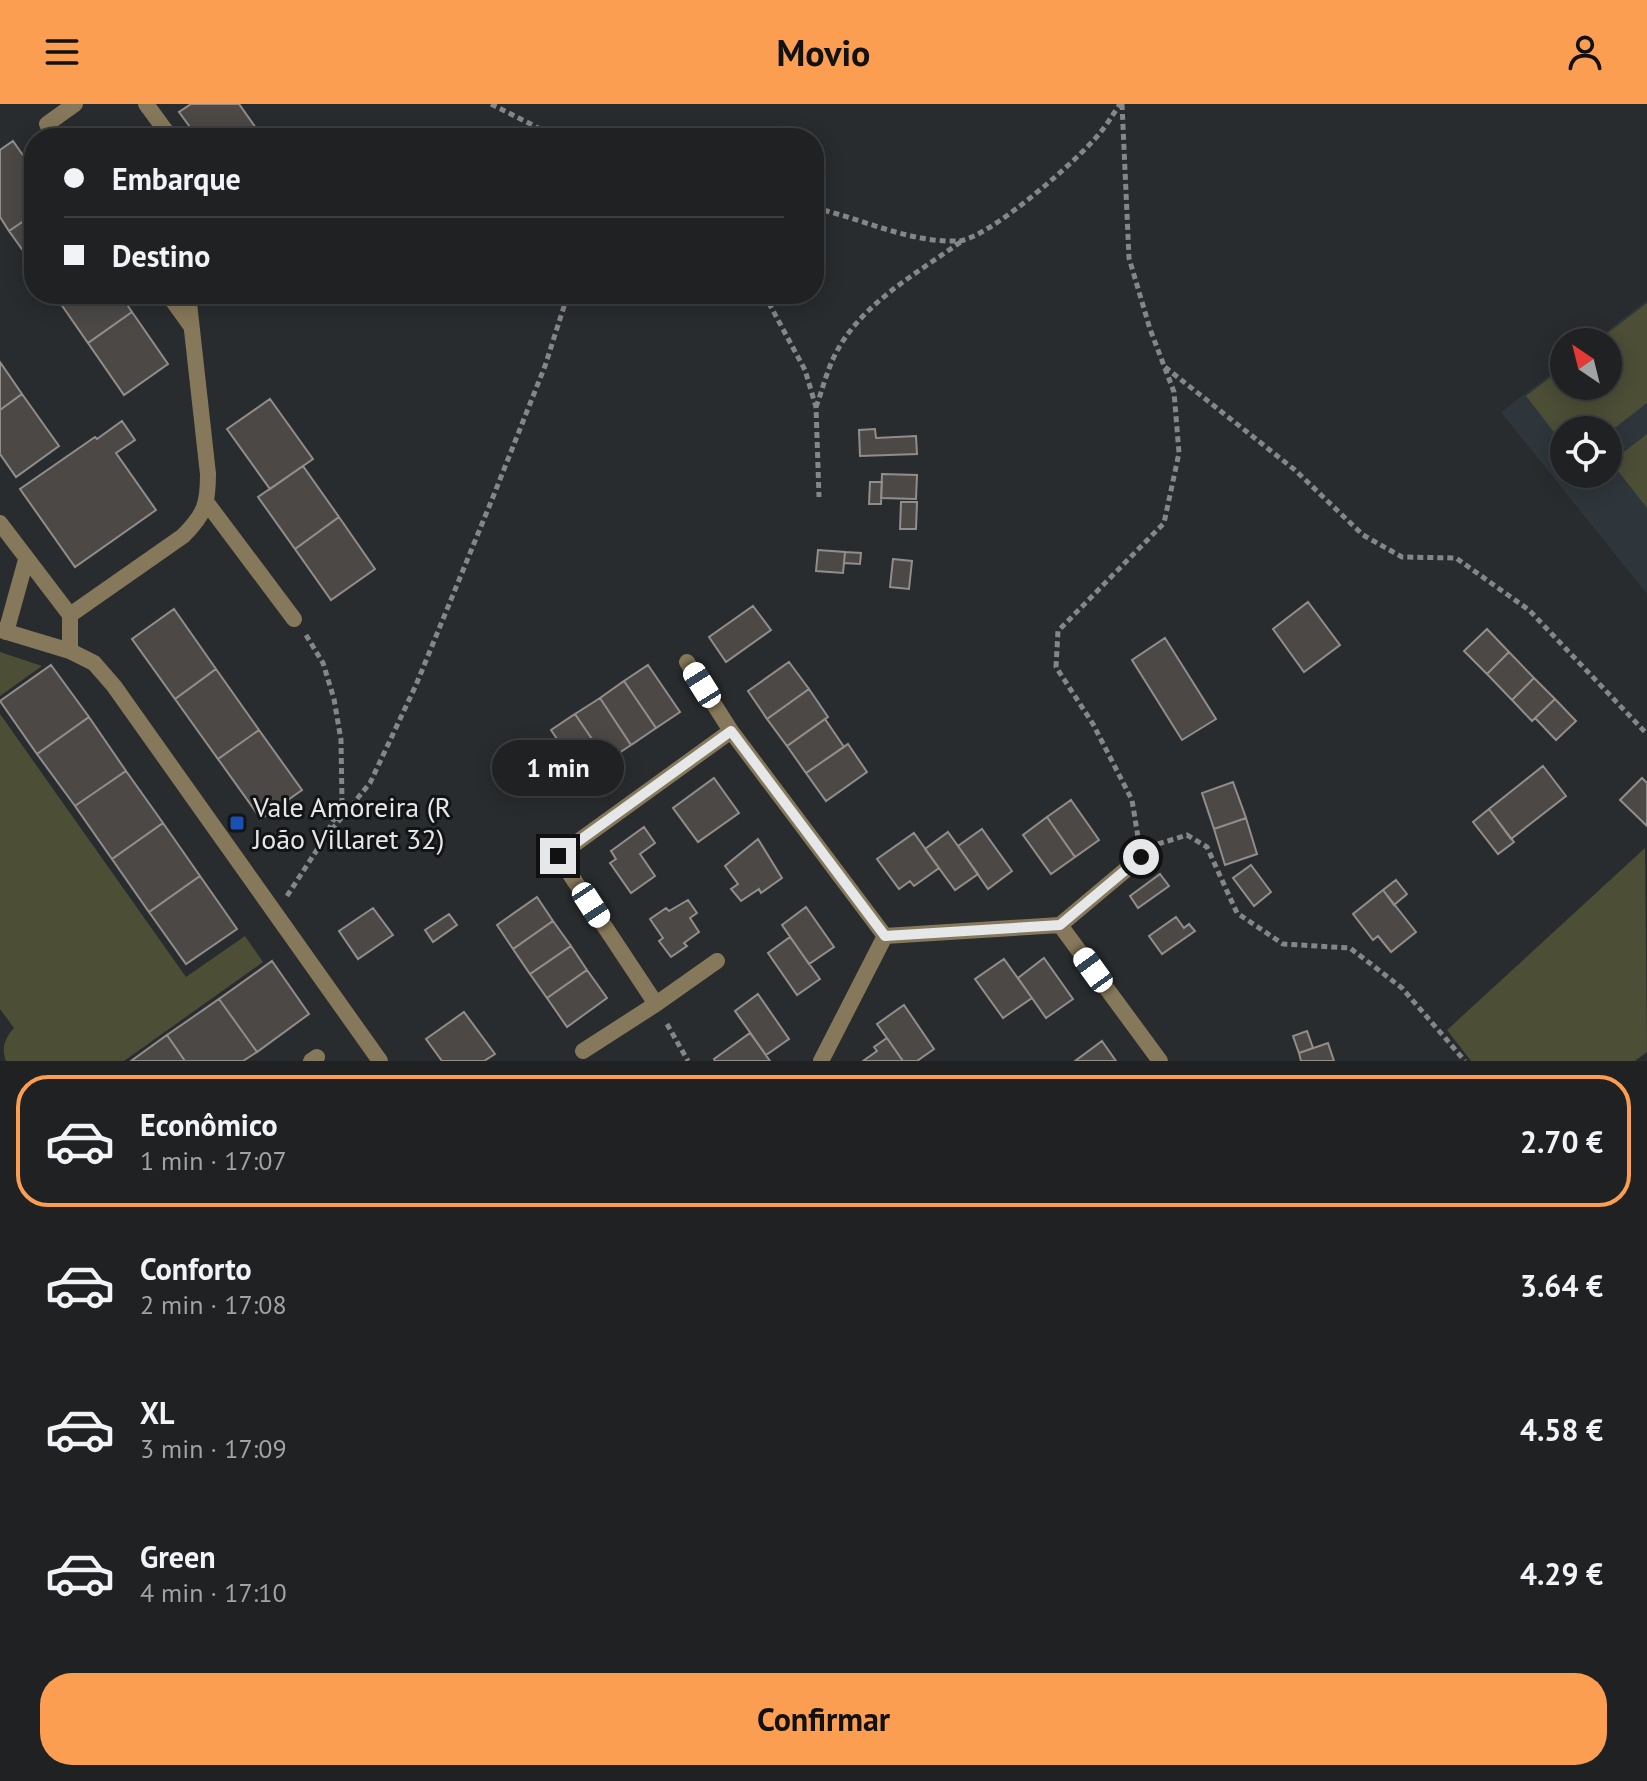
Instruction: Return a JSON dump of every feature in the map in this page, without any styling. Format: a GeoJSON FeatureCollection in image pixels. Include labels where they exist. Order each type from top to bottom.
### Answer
{"type":"FeatureCollection","features":[{"type":"Feature","properties":{"kind":"street"},"geometry":{"type":"LineString","coordinates":[[50,128],[47,124],[75,104]]}},
{"type":"Feature","properties":{"kind":"street"},"geometry":{"type":"LineString","coordinates":[[146,104],[164,128]]}},
{"type":"Feature","properties":{"kind":"street"},"geometry":{"type":"LineString","coordinates":[[175,304],[191,327]]}},
{"type":"Feature","properties":{"kind":"street"},"geometry":{"type":"LineString","coordinates":[[70,615],[183,536],[199,520],[207,503],[208,474],[189,304]]}},
{"type":"Feature","properties":{"kind":"street"},"geometry":{"type":"LineString","coordinates":[[207,503],[294,619]]}},
{"type":"Feature","properties":{"kind":"street"},"geometry":{"type":"LineString","coordinates":[[0,523],[70,615],[70,651]]}},
{"type":"Feature","properties":{"kind":"street"},"geometry":{"type":"LineString","coordinates":[[26,560],[3,631],[70,651],[94,663],[114,686],[380,1061]]}},
{"type":"Feature","properties":{"kind":"street"},"geometry":{"type":"LineString","coordinates":[[687,662],[731,731],[885,936]]}},
{"type":"Feature","properties":{"kind":"street"},"geometry":{"type":"LineString","coordinates":[[656,1004],[558,856],[731,731]]}},
{"type":"Feature","properties":{"kind":"street"},"geometry":{"type":"LineString","coordinates":[[885,936],[1060,925],[1141,857]]}},
{"type":"Feature","properties":{"kind":"street"},"geometry":{"type":"LineString","coordinates":[[1060,925],[1160,1061]]}},
{"type":"Feature","properties":{"kind":"street"},"geometry":{"type":"LineString","coordinates":[[821,1061],[885,936]]}},
{"type":"Feature","properties":{"kind":"street"},"geometry":{"type":"LineString","coordinates":[[583,1051],[717,961]]}},
{"type":"Feature","properties":{"kind":"path"},"geometry":{"type":"LineString","coordinates":[[491,104],[538,128]]}},
{"type":"Feature","properties":{"kind":"path"},"geometry":{"type":"LineString","coordinates":[[816,407],[833,358],[874,305],[962,241],[998,223],[1032,196],[1097,136],[1121,104]]}},
{"type":"Feature","properties":{"kind":"path"},"geometry":{"type":"LineString","coordinates":[[1121,104],[1129,258],[1174,392],[1179,453],[1164,523],[1058,631],[1056,667],[1093,724],[1132,800],[1141,857],[1161,841],[1187,835],[1207,847],[1237,913],[1283,944],[1350,948],[1402,988],[1465,1061]]}},
{"type":"Feature","properties":{"kind":"path"},"geometry":{"type":"LineString","coordinates":[[824,211],[930,240],[962,241]]}},
{"type":"Feature","properties":{"kind":"path"},"geometry":{"type":"LineString","coordinates":[[324,839],[370,783],[416,685],[545,366],[565,304]]}},
{"type":"Feature","properties":{"kind":"path"},"geometry":{"type":"LineString","coordinates":[[769,304],[805,370],[816,407],[819,497]]}},
{"type":"Feature","properties":{"kind":"path"},"geometry":{"type":"LineString","coordinates":[[1165,367],[1295,470],[1363,535],[1402,557],[1456,558],[1529,610],[1647,734]]}},
{"type":"Feature","properties":{"kind":"path"},"geometry":{"type":"LineString","coordinates":[[276,914],[324,839],[342,803],[341,740],[334,699],[323,663],[294,619]]}},
{"type":"Feature","properties":{"kind":"path"},"geometry":{"type":"LineString","coordinates":[[656,1004],[688,1061]]}},
{"type":"Feature","properties":{"kind":"shaded area"},"geometry":{"type":"Polygon","coordinates":[[[1647,300],[1647,594],[1562,488],[1622,488],[1622,416],[1550,416],[1550,473],[1501,412],[1550,375],[1550,400],[1622,400],[1622,328],[1611,328],[1647,300]]]}},
{"type":"Feature","properties":{"kind":"green space"},"geometry":{"type":"Polygon","coordinates":[[[1647,303],[1647,403],[1622,422],[1622,416],[1550,416],[1550,427],[1526,396],[1550,378],[1550,400],[1622,400],[1622,328],[1614,328],[1647,303]]]}},
{"type":"Feature","properties":{"kind":"green space"},"geometry":{"type":"Polygon","coordinates":[[[1647,434],[1647,508],[1622,476],[1622,453],[1647,434]]]}},
{"type":"Feature","properties":{"kind":"green space"},"geometry":{"type":"Polygon","coordinates":[[[0,652],[42,666],[0,696],[0,652]]]}},
{"type":"Feature","properties":{"kind":"green space"},"geometry":{"type":"Polygon","coordinates":[[[0,714],[186,977],[245,936],[263,962],[124,1061],[6,1061],[5,1043],[14,1028],[0,1009],[0,714]]]}},
{"type":"Feature","properties":{"kind":"green space"},"geometry":{"type":"Polygon","coordinates":[[[1645,848],[1647,1052],[1635,1061],[1471,1061],[1447,1030],[1645,848]]]}},
{"type":"Feature","properties":{"kind":"building"},"geometry":{"type":"Polygon","coordinates":[[[191,104],[239,104],[256,128],[191,128],[179,112],[191,104]]]}},
{"type":"Feature","properties":{"kind":"building"},"geometry":{"type":"Polygon","coordinates":[[[13,141],[24,157],[24,221],[9,231],[0,217],[0,150],[13,141]]]}},
{"type":"Feature","properties":{"kind":"building"},"geometry":{"type":"Polygon","coordinates":[[[24,221],[24,252],[9,231],[24,221]]]}},
{"type":"Feature","properties":{"kind":"building"},"geometry":{"type":"Polygon","coordinates":[[[61,304],[127,304],[132,312],[88,343],[61,304]]]}},
{"type":"Feature","properties":{"kind":"building"},"geometry":{"type":"Polygon","coordinates":[[[132,312],[168,364],[124,395],[88,343],[132,312]]]}},
{"type":"Feature","properties":{"kind":"building"},"geometry":{"type":"Polygon","coordinates":[[[0,362],[22,394],[0,410],[0,362]]]}},
{"type":"Feature","properties":{"kind":"building"},"geometry":{"type":"Polygon","coordinates":[[[22,394],[59,446],[16,477],[0,454],[0,410],[22,394]]]}},
{"type":"Feature","properties":{"kind":"building"},"geometry":{"type":"Polygon","coordinates":[[[270,399],[313,459],[270,489],[227,429],[270,399]]]}},
{"type":"Feature","properties":{"kind":"building"},"geometry":{"type":"Polygon","coordinates":[[[122,421],[135,440],[116,453],[156,510],[75,567],[20,489],[122,421]]]}},
{"type":"Feature","properties":{"kind":"building"},"geometry":{"type":"Polygon","coordinates":[[[875,429],[876,438],[916,436],[917,454],[860,456],[859,430],[875,429]]]}},
{"type":"Feature","properties":{"kind":"building"},"geometry":{"type":"Polygon","coordinates":[[[303,466],[339,517],[295,549],[258,497],[303,466]]]}},
{"type":"Feature","properties":{"kind":"building"},"geometry":{"type":"Polygon","coordinates":[[[882,474],[917,475],[916,499],[881,498],[882,474]]]}},
{"type":"Feature","properties":{"kind":"building"},"geometry":{"type":"Polygon","coordinates":[[[870,482],[882,482],[881,504],[869,504],[870,482]]]}},
{"type":"Feature","properties":{"kind":"building"},"geometry":{"type":"Polygon","coordinates":[[[901,502],[917,502],[916,529],[900,529],[901,502]]]}},
{"type":"Feature","properties":{"kind":"building"},"geometry":{"type":"Polygon","coordinates":[[[339,517],[375,569],[331,600],[295,549],[339,517]]]}},
{"type":"Feature","properties":{"kind":"building"},"geometry":{"type":"Polygon","coordinates":[[[818,550],[845,552],[843,573],[816,571],[818,550]]]}},
{"type":"Feature","properties":{"kind":"building"},"geometry":{"type":"Polygon","coordinates":[[[845,552],[861,553],[860,564],[844,563],[845,552]]]}},
{"type":"Feature","properties":{"kind":"building"},"geometry":{"type":"Polygon","coordinates":[[[893,559],[912,561],[909,589],[890,587],[893,559]]]}},
{"type":"Feature","properties":{"kind":"building"},"geometry":{"type":"Polygon","coordinates":[[[1308,602],[1340,645],[1304,672],[1273,629],[1308,602]]]}},
{"type":"Feature","properties":{"kind":"building"},"geometry":{"type":"Polygon","coordinates":[[[753,606],[771,630],[726,662],[709,637],[753,606]]]}},
{"type":"Feature","properties":{"kind":"building"},"geometry":{"type":"Polygon","coordinates":[[[174,609],[216,669],[175,699],[132,639],[174,609]]]}},
{"type":"Feature","properties":{"kind":"building"},"geometry":{"type":"Polygon","coordinates":[[[1487,629],[1509,652],[1487,674],[1464,651],[1487,629]]]}},
{"type":"Feature","properties":{"kind":"building"},"geometry":{"type":"Polygon","coordinates":[[[1165,638],[1216,719],[1182,740],[1132,660],[1165,638]]]}},
{"type":"Feature","properties":{"kind":"building"},"geometry":{"type":"Polygon","coordinates":[[[1509,652],[1534,678],[1512,700],[1487,674],[1509,652]]]}},
{"type":"Feature","properties":{"kind":"building"},"geometry":{"type":"Polygon","coordinates":[[[789,662],[809,689],[767,719],[748,691],[789,662]]]}},
{"type":"Feature","properties":{"kind":"building"},"geometry":{"type":"Polygon","coordinates":[[[51,665],[89,717],[37,754],[0,701],[51,665]]]}},
{"type":"Feature","properties":{"kind":"building"},"geometry":{"type":"Polygon","coordinates":[[[648,665],[680,712],[656,728],[624,681],[648,665]]]}},
{"type":"Feature","properties":{"kind":"building"},"geometry":{"type":"Polygon","coordinates":[[[216,669],[259,730],[218,759],[175,699],[216,669]]]}},
{"type":"Feature","properties":{"kind":"building"},"geometry":{"type":"Polygon","coordinates":[[[1534,678],[1555,699],[1532,721],[1512,700],[1534,678]]]}},
{"type":"Feature","properties":{"kind":"building"},"geometry":{"type":"Polygon","coordinates":[[[624,681],[656,728],[631,745],[600,698],[624,681]]]}},
{"type":"Feature","properties":{"kind":"building"},"geometry":{"type":"Polygon","coordinates":[[[809,689],[828,717],[787,746],[767,719],[809,689]]]}},
{"type":"Feature","properties":{"kind":"building"},"geometry":{"type":"Polygon","coordinates":[[[600,698],[631,745],[607,761],[575,714],[600,698]]]}},
{"type":"Feature","properties":{"kind":"building"},"geometry":{"type":"Polygon","coordinates":[[[1555,699],[1576,721],[1556,740],[1535,718],[1555,699]]]}},
{"type":"Feature","properties":{"kind":"building"},"geometry":{"type":"Polygon","coordinates":[[[575,714],[607,761],[583,778],[551,730],[575,714]]]}},
{"type":"Feature","properties":{"kind":"building"},"geometry":{"type":"Polygon","coordinates":[[[89,717],[126,771],[75,806],[37,754],[89,717]]]}},
{"type":"Feature","properties":{"kind":"building"},"geometry":{"type":"Polygon","coordinates":[[[825,719],[844,747],[806,773],[787,746],[825,719]]]}},
{"type":"Feature","properties":{"kind":"building"},"geometry":{"type":"Polygon","coordinates":[[[259,730],[302,790],[261,819],[218,759],[259,730]]]}},
{"type":"Feature","properties":{"kind":"building"},"geometry":{"type":"Polygon","coordinates":[[[848,744],[867,772],[826,801],[806,773],[848,744]]]}},
{"type":"Feature","properties":{"kind":"building"},"geometry":{"type":"Polygon","coordinates":[[[1543,766],[1566,796],[1511,839],[1489,809],[1543,766]]]}},
{"type":"Feature","properties":{"kind":"building"},"geometry":{"type":"Polygon","coordinates":[[[126,771],[163,823],[112,859],[75,806],[126,771]]]}},
{"type":"Feature","properties":{"kind":"building"},"geometry":{"type":"Polygon","coordinates":[[[714,778],[739,813],[698,842],[673,808],[714,778]]]}},
{"type":"Feature","properties":{"kind":"building"},"geometry":{"type":"Polygon","coordinates":[[[1642,778],[1647,783],[1647,826],[1620,800],[1642,778]]]}},
{"type":"Feature","properties":{"kind":"building"},"geometry":{"type":"Polygon","coordinates":[[[1233,782],[1246,818],[1214,829],[1202,793],[1233,782]]]}},
{"type":"Feature","properties":{"kind":"building"},"geometry":{"type":"Polygon","coordinates":[[[1071,800],[1099,840],[1075,857],[1047,817],[1071,800]]]}},
{"type":"Feature","properties":{"kind":"building"},"geometry":{"type":"Polygon","coordinates":[[[1489,809],[1514,842],[1498,854],[1473,822],[1489,809]]]}},
{"type":"Feature","properties":{"kind":"building"},"geometry":{"type":"Polygon","coordinates":[[[1047,817],[1075,857],[1051,874],[1023,835],[1047,817]]]}},
{"type":"Feature","properties":{"kind":"building"},"geometry":{"type":"Polygon","coordinates":[[[1246,818],[1257,854],[1225,865],[1214,829],[1246,818]]]}},
{"type":"Feature","properties":{"kind":"building"},"geometry":{"type":"Polygon","coordinates":[[[163,823],[200,876],[149,912],[112,859],[163,823]]]}},
{"type":"Feature","properties":{"kind":"building"},"geometry":{"type":"Polygon","coordinates":[[[644,827],[655,843],[640,854],[655,876],[631,893],[610,863],[616,859],[611,851],[644,827]]]}},
{"type":"Feature","properties":{"kind":"building"},"geometry":{"type":"Polygon","coordinates":[[[982,829],[1012,871],[988,889],[958,846],[982,829]]]}},
{"type":"Feature","properties":{"kind":"building"},"geometry":{"type":"Polygon","coordinates":[[[948,832],[978,874],[955,890],[925,849],[948,832]]]}},
{"type":"Feature","properties":{"kind":"building"},"geometry":{"type":"Polygon","coordinates":[[[914,833],[939,868],[914,886],[910,881],[899,889],[877,859],[914,833]]]}},
{"type":"Feature","properties":{"kind":"building"},"geometry":{"type":"Polygon","coordinates":[[[758,839],[782,878],[761,893],[759,889],[741,901],[731,889],[738,884],[725,866],[758,839]]]}},
{"type":"Feature","properties":{"kind":"building"},"geometry":{"type":"Polygon","coordinates":[[[1251,865],[1271,892],[1254,906],[1233,878],[1251,865]]]}},
{"type":"Feature","properties":{"kind":"building"},"geometry":{"type":"Polygon","coordinates":[[[1160,874],[1169,886],[1138,908],[1130,896],[1160,874]]]}},
{"type":"Feature","properties":{"kind":"building"},"geometry":{"type":"Polygon","coordinates":[[[200,876],[237,929],[186,964],[149,912],[200,876]]]}},
{"type":"Feature","properties":{"kind":"building"},"geometry":{"type":"Polygon","coordinates":[[[1396,880],[1407,894],[1394,905],[1383,890],[1396,880]]]}},
{"type":"Feature","properties":{"kind":"building"},"geometry":{"type":"Polygon","coordinates":[[[1383,890],[1416,932],[1391,952],[1378,936],[1373,940],[1353,914],[1383,890]]]}},
{"type":"Feature","properties":{"kind":"building"},"geometry":{"type":"Polygon","coordinates":[[[537,897],[553,921],[513,949],[497,925],[537,897]]]}},
{"type":"Feature","properties":{"kind":"building"},"geometry":{"type":"Polygon","coordinates":[[[688,900],[697,913],[690,918],[699,932],[684,943],[687,946],[671,957],[659,941],[663,938],[650,919],[666,908],[669,911],[688,900]]]}},
{"type":"Feature","properties":{"kind":"building"},"geometry":{"type":"Polygon","coordinates":[[[806,907],[834,947],[809,964],[782,925],[806,907]]]}},
{"type":"Feature","properties":{"kind":"building"},"geometry":{"type":"Polygon","coordinates":[[[373,908],[393,935],[358,959],[339,931],[373,908]]]}},
{"type":"Feature","properties":{"kind":"building"},"geometry":{"type":"Polygon","coordinates":[[[449,914],[457,925],[433,942],[425,930],[449,914]]]}},
{"type":"Feature","properties":{"kind":"building"},"geometry":{"type":"Polygon","coordinates":[[[1176,917],[1184,928],[1189,924],[1195,931],[1162,954],[1149,936],[1176,917]]]}},
{"type":"Feature","properties":{"kind":"building"},"geometry":{"type":"Polygon","coordinates":[[[553,921],[571,946],[530,974],[513,949],[553,921]]]}},
{"type":"Feature","properties":{"kind":"building"},"geometry":{"type":"Polygon","coordinates":[[[790,937],[820,979],[797,995],[768,953],[790,937]]]}},
{"type":"Feature","properties":{"kind":"building"},"geometry":{"type":"Polygon","coordinates":[[[571,946],[587,970],[547,998],[530,974],[571,946]]]}},
{"type":"Feature","properties":{"kind":"building"},"geometry":{"type":"Polygon","coordinates":[[[1044,958],[1073,999],[1046,1018],[1018,978],[1044,958]]]}},
{"type":"Feature","properties":{"kind":"building"},"geometry":{"type":"Polygon","coordinates":[[[1004,959],[1032,998],[1003,1018],[975,979],[1004,959]]]}},
{"type":"Feature","properties":{"kind":"building"},"geometry":{"type":"Polygon","coordinates":[[[272,961],[309,1014],[257,1052],[219,999],[272,961]]]}},
{"type":"Feature","properties":{"kind":"building"},"geometry":{"type":"Polygon","coordinates":[[[587,970],[607,998],[567,1027],[547,998],[587,970]]]}},
{"type":"Feature","properties":{"kind":"building"},"geometry":{"type":"Polygon","coordinates":[[[758,994],[789,1039],[766,1055],[735,1011],[758,994]]]}},
{"type":"Feature","properties":{"kind":"building"},"geometry":{"type":"Polygon","coordinates":[[[219,999],[257,1052],[243,1061],[185,1061],[167,1035],[219,999]]]}},
{"type":"Feature","properties":{"kind":"building"},"geometry":{"type":"Polygon","coordinates":[[[904,1005],[934,1049],[917,1061],[903,1061],[877,1024],[904,1005]]]}},
{"type":"Feature","properties":{"kind":"building"},"geometry":{"type":"Polygon","coordinates":[[[464,1012],[495,1054],[484,1061],[442,1061],[426,1039],[464,1012]]]}},
{"type":"Feature","properties":{"kind":"building"},"geometry":{"type":"Polygon","coordinates":[[[1307,1031],[1313,1048],[1299,1053],[1293,1036],[1307,1031]]]}},
{"type":"Feature","properties":{"kind":"building"},"geometry":{"type":"Polygon","coordinates":[[[750,1033],[770,1061],[715,1061],[714,1059],[750,1033]]]}},
{"type":"Feature","properties":{"kind":"building"},"geometry":{"type":"Polygon","coordinates":[[[167,1035],[185,1061],[131,1061],[167,1035]]]}},
{"type":"Feature","properties":{"kind":"building"},"geometry":{"type":"Polygon","coordinates":[[[887,1038],[903,1061],[863,1061],[877,1051],[874,1047],[887,1038]]]}},
{"type":"Feature","properties":{"kind":"building"},"geometry":{"type":"Polygon","coordinates":[[[1102,1041],[1116,1061],[1075,1061],[1102,1041]]]}},
{"type":"Feature","properties":{"kind":"building"},"geometry":{"type":"Polygon","coordinates":[[[1328,1043],[1334,1061],[1301,1061],[1299,1053],[1328,1043]]]}},
{"type":"Feature","properties":{"kind":"place","name":"Vale Amoreira (R João Villaret 32)"},"geometry":{"type":"Point","coordinates":[237,823]}},
{"type":"Feature","properties":{"kind":"route"},"geometry":{"type":"LineString","coordinates":[[558,856],[731,731],[885,936],[1060,925],[1141,857]]}}]}
